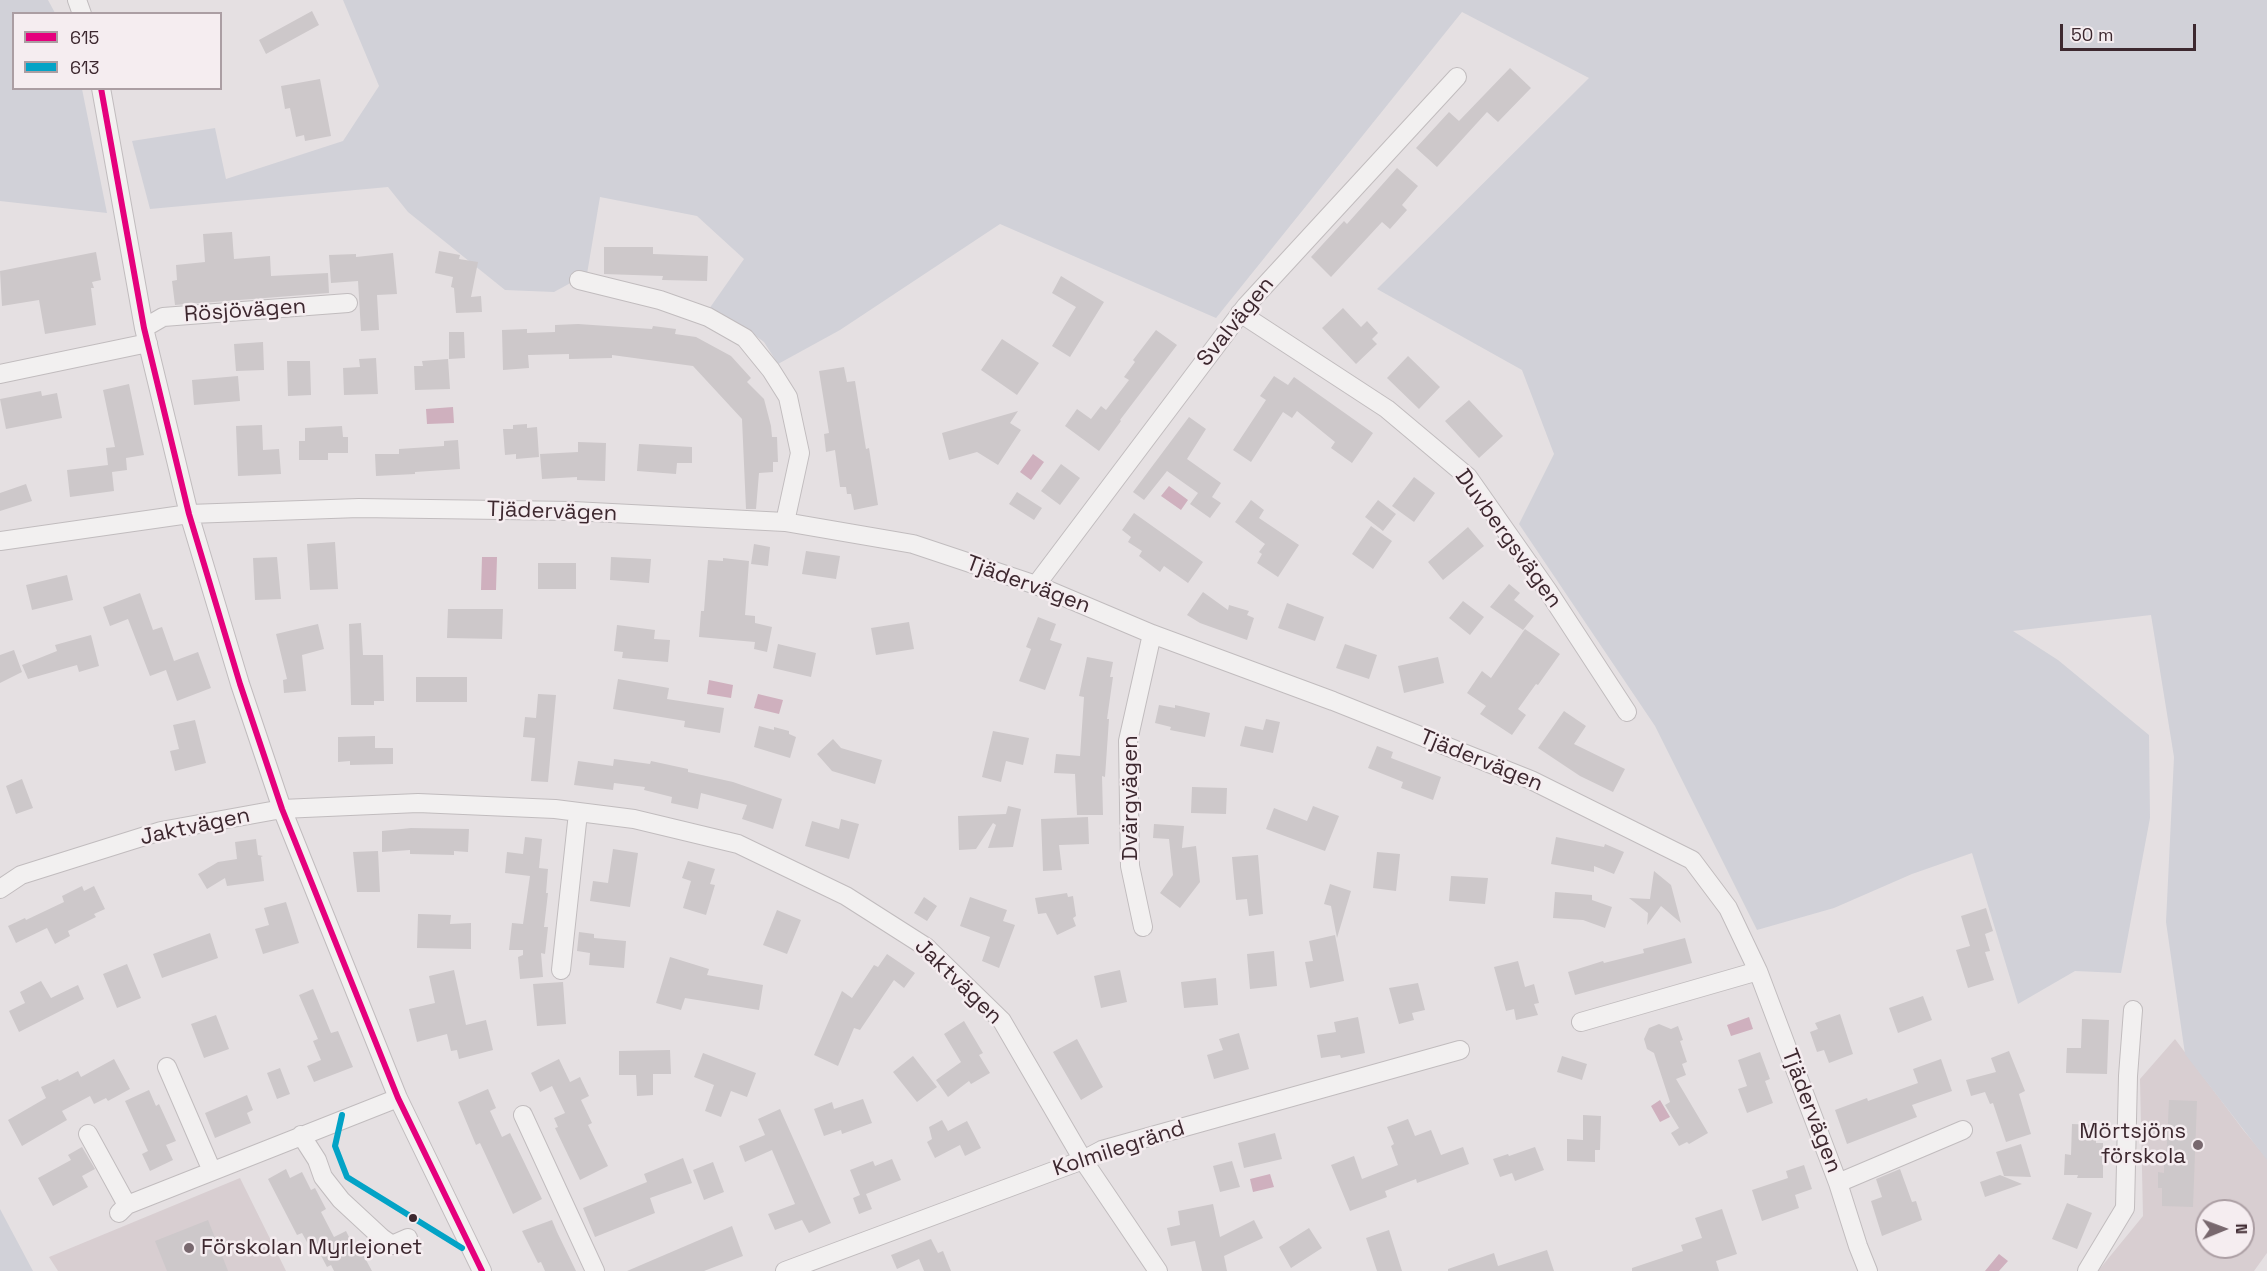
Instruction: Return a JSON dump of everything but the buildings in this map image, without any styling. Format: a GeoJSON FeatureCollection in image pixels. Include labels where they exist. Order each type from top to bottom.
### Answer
{"type":"FeatureCollection","features":[{"type":"Feature","properties":{"kind":"street","name":"Svalvägen"},"geometry":{"type":"LineString","coordinates":[[1036,585],[1240,313],[1458,77]]}},
{"type":"Feature","properties":{"kind":"street"},"geometry":{"type":"LineString","coordinates":[[101,90],[146,335],[189,514],[240,684],[282,809],[398,1098],[482,1271]]}},
{"type":"Feature","properties":{"kind":"street"},"geometry":{"type":"LineString","coordinates":[[579,280],[660,300],[708,317],[745,339],[771,370],[788,398],[800,453],[785,522]]}},
{"type":"Feature","properties":{"kind":"street","name":"Rösjövägen"},"geometry":{"type":"LineString","coordinates":[[0,374],[146,335],[163,318],[348,303]]}},
{"type":"Feature","properties":{"kind":"street","name":"Duvbergsvägen"},"geometry":{"type":"LineString","coordinates":[[1240,313],[1388,409],[1468,477],[1548,591],[1627,712]]}},
{"type":"Feature","properties":{"kind":"street","name":"Tjädervägen"},"geometry":{"type":"LineString","coordinates":[[0,541],[189,514],[383,509],[573,511],[785,522],[913,544],[1036,585],[1152,634],[1333,701],[1531,780],[1692,860],[1728,908],[1758,971],[1838,1183],[1868,1271]]}},
{"type":"Feature","properties":{"kind":"street","name":"Dvärgvägen"},"geometry":{"type":"LineString","coordinates":[[1143,927],[1130,866],[1128,741],[1152,634]]}},
{"type":"Feature","properties":{"kind":"street","name":"Jaktvägen"},"geometry":{"type":"LineString","coordinates":[[0,889],[21,875],[161,831],[282,809],[418,802],[555,809],[633,819],[738,844],[846,896],[926,947],[1002,1021],[1083,1160],[1158,1271]]}},
{"type":"Feature","properties":{"kind":"street"},"geometry":{"type":"LineString","coordinates":[[561,970],[578,813]]}},
{"type":"Feature","properties":{"kind":"street"},"geometry":{"type":"LineString","coordinates":[[1581,1022],[1758,971]]}},
{"type":"Feature","properties":{"kind":"street"},"geometry":{"type":"LineString","coordinates":[[2087,1271],[2125,1208],[2128,1076],[2133,1010]]}},
{"type":"Feature","properties":{"kind":"street","name":"Kolmilegränd"},"geometry":{"type":"LineString","coordinates":[[785,1271],[1083,1160],[1102,1150],[1460,1050]]}},
{"type":"Feature","properties":{"kind":"street"},"geometry":{"type":"LineString","coordinates":[[167,1067],[212,1171]]}},
{"type":"Feature","properties":{"kind":"street"},"geometry":{"type":"LineString","coordinates":[[88,1134],[123,1209],[301,1135],[398,1098]]}},
{"type":"Feature","properties":{"kind":"street"},"geometry":{"type":"LineString","coordinates":[[523,1115],[595,1271]]}},
{"type":"Feature","properties":{"kind":"street","name":"Tjädervägen"},"geometry":{"type":"LineString","coordinates":[[1838,1183],[1964,1130]]}},
{"type":"Feature","properties":{"kind":"street"},"geometry":{"type":"LineString","coordinates":[[301,1135],[317,1160],[323,1178],[341,1200],[392,1245],[408,1238]]}},
{"type":"Feature","properties":{"kind":"shaded area"},"geometry":{"type":"Polygon","coordinates":[[[0,0],[48,0],[54,12],[12,12],[12,90],[82,90],[107,213],[0,201],[0,0]]]}},
{"type":"Feature","properties":{"kind":"shaded area"},"geometry":{"type":"Polygon","coordinates":[[[343,0],[2267,0],[2267,1160],[2185,1054],[2166,922],[2174,757],[2151,615],[2013,631],[2058,660],[2149,735],[2150,818],[2121,973],[2075,971],[2018,1004],[1972,853],[1912,874],[1834,908],[1757,930],[1655,726],[1519,524],[1554,454],[1522,370],[1377,289],[1589,78],[1462,12],[1216,318],[1000,224],[840,330],[778,364],[764,342],[741,325],[709,309],[744,259],[697,216],[600,197],[587,274],[554,292],[505,290],[408,212],[388,187],[150,209],[132,141],[215,128],[226,179],[343,141],[379,86],[343,0]]]}},
{"type":"Feature","properties":{"kind":"shaded area"},"geometry":{"type":"Polygon","coordinates":[[[453,407],[454,423],[427,424],[426,409],[453,407]]]}},
{"type":"Feature","properties":{"kind":"shaded area"},"geometry":{"type":"Polygon","coordinates":[[[1033,454],[1044,462],[1031,480],[1020,472],[1033,454]]]}},
{"type":"Feature","properties":{"kind":"shaded area"},"geometry":{"type":"Polygon","coordinates":[[[1169,486],[1188,500],[1181,510],[1161,496],[1169,486]]]}},
{"type":"Feature","properties":{"kind":"shaded area"},"geometry":{"type":"Polygon","coordinates":[[[482,557],[497,557],[496,590],[481,590],[482,557]]]}},
{"type":"Feature","properties":{"kind":"shaded area"},"geometry":{"type":"Polygon","coordinates":[[[709,680],[733,685],[731,698],[707,694],[709,680]]]}},
{"type":"Feature","properties":{"kind":"shaded area"},"geometry":{"type":"Polygon","coordinates":[[[758,694],[783,700],[779,714],[754,708],[758,694]]]}},
{"type":"Feature","properties":{"kind":"shaded area"},"geometry":{"type":"Polygon","coordinates":[[[1749,1017],[1753,1029],[1731,1036],[1727,1025],[1749,1017]]]}},
{"type":"Feature","properties":{"kind":"shaded area","name":"Mörtsjöns förskola"},"geometry":{"type":"Polygon","coordinates":[[[2175,1039],[2267,1158],[2267,1253],[2254,1271],[2098,1271],[2143,1216],[2140,1079],[2175,1039]]]}},
{"type":"Feature","properties":{"kind":"shaded area"},"geometry":{"type":"Polygon","coordinates":[[[1660,1100],[1670,1117],[1660,1122],[1651,1106],[1660,1100]]]}},
{"type":"Feature","properties":{"kind":"shaded area"},"geometry":{"type":"Polygon","coordinates":[[[1270,1174],[1274,1187],[1253,1192],[1250,1179],[1270,1174]]]}},
{"type":"Feature","properties":{"kind":"shaded area"},"geometry":{"type":"Polygon","coordinates":[[[240,1178],[286,1271],[58,1271],[49,1257],[240,1178]]]}},
{"type":"Feature","properties":{"kind":"shaded area"},"geometry":{"type":"Polygon","coordinates":[[[0,1209],[33,1271],[0,1271],[0,1209]]]}},
{"type":"Feature","properties":{"kind":"shaded area"},"geometry":{"type":"Polygon","coordinates":[[[1999,1254],[2008,1261],[1999,1271],[1985,1271],[1999,1254]]]}},
{"type":"Feature","properties":{"kind":"transit line","name":"615"},"geometry":{"type":"LineString","coordinates":[[101,90],[144,328],[189,514],[240,684],[282,809],[398,1098],[482,1271]]}},
{"type":"Feature","properties":{"kind":"transit line","name":"613"},"geometry":{"type":"LineString","coordinates":[[342,1115],[335,1146],[347,1177],[462,1248]]}},
{"type":"Feature","properties":{"kind":"place","name":"Mörtsjöns förskola"},"geometry":{"type":"Point","coordinates":[2198,1145]}},
{"type":"Feature","properties":{"kind":"place","name":"Förskolan Myrlejonet"},"geometry":{"type":"Point","coordinates":[189,1248]}}]}
